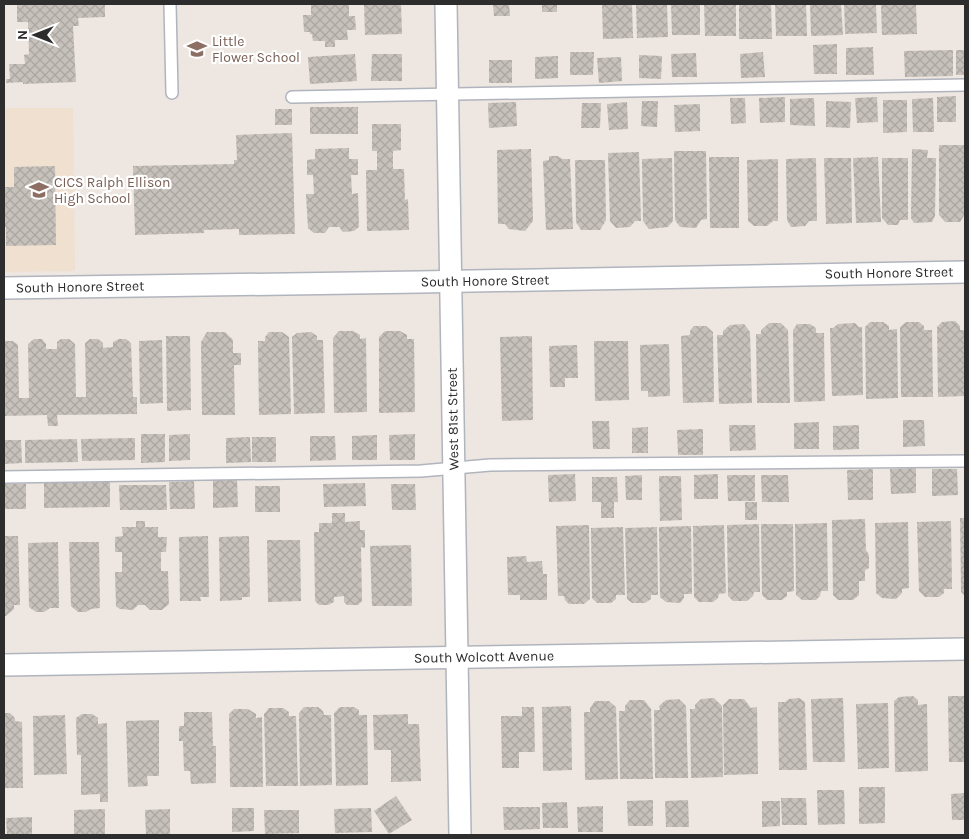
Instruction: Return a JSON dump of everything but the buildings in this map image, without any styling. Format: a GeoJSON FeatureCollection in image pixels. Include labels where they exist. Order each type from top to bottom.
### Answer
{"type":"FeatureCollection","features":[{"type":"Feature","properties":{"kind":"street","name":"West 81st Street"},"geometry":{"type":"LineString","coordinates":[[446,4],[460,835]]}},
{"type":"Feature","properties":{"kind":"street","name":"South Honore Street"},"geometry":{"type":"LineString","coordinates":[[4,288],[965,272]]}},
{"type":"Feature","properties":{"kind":"street","name":"South Wolcott Avenue"},"geometry":{"type":"LineString","coordinates":[[4,665],[965,649]]}},
{"type":"Feature","properties":{"kind":"lane"},"geometry":{"type":"LineString","coordinates":[[170,4],[172,93]]}},
{"type":"Feature","properties":{"kind":"lane"},"geometry":{"type":"LineString","coordinates":[[292,97],[965,85]]}},
{"type":"Feature","properties":{"kind":"lane"},"geometry":{"type":"LineString","coordinates":[[4,477],[421,471],[490,465],[965,461]]}},
{"type":"Feature","properties":{"kind":"shaded area","name":"CICS Ralph Ellison High School"},"geometry":{"type":"Polygon","coordinates":[[[4,108],[73,108],[75,271],[4,272],[4,108]]]}},
{"type":"Feature","properties":{"kind":"place","name":"Little Flower School"},"geometry":{"type":"Point","coordinates":[197,49]}},
{"type":"Feature","properties":{"kind":"place","name":"CICS Ralph Ellison High School"},"geometry":{"type":"Point","coordinates":[39,190]}}]}
